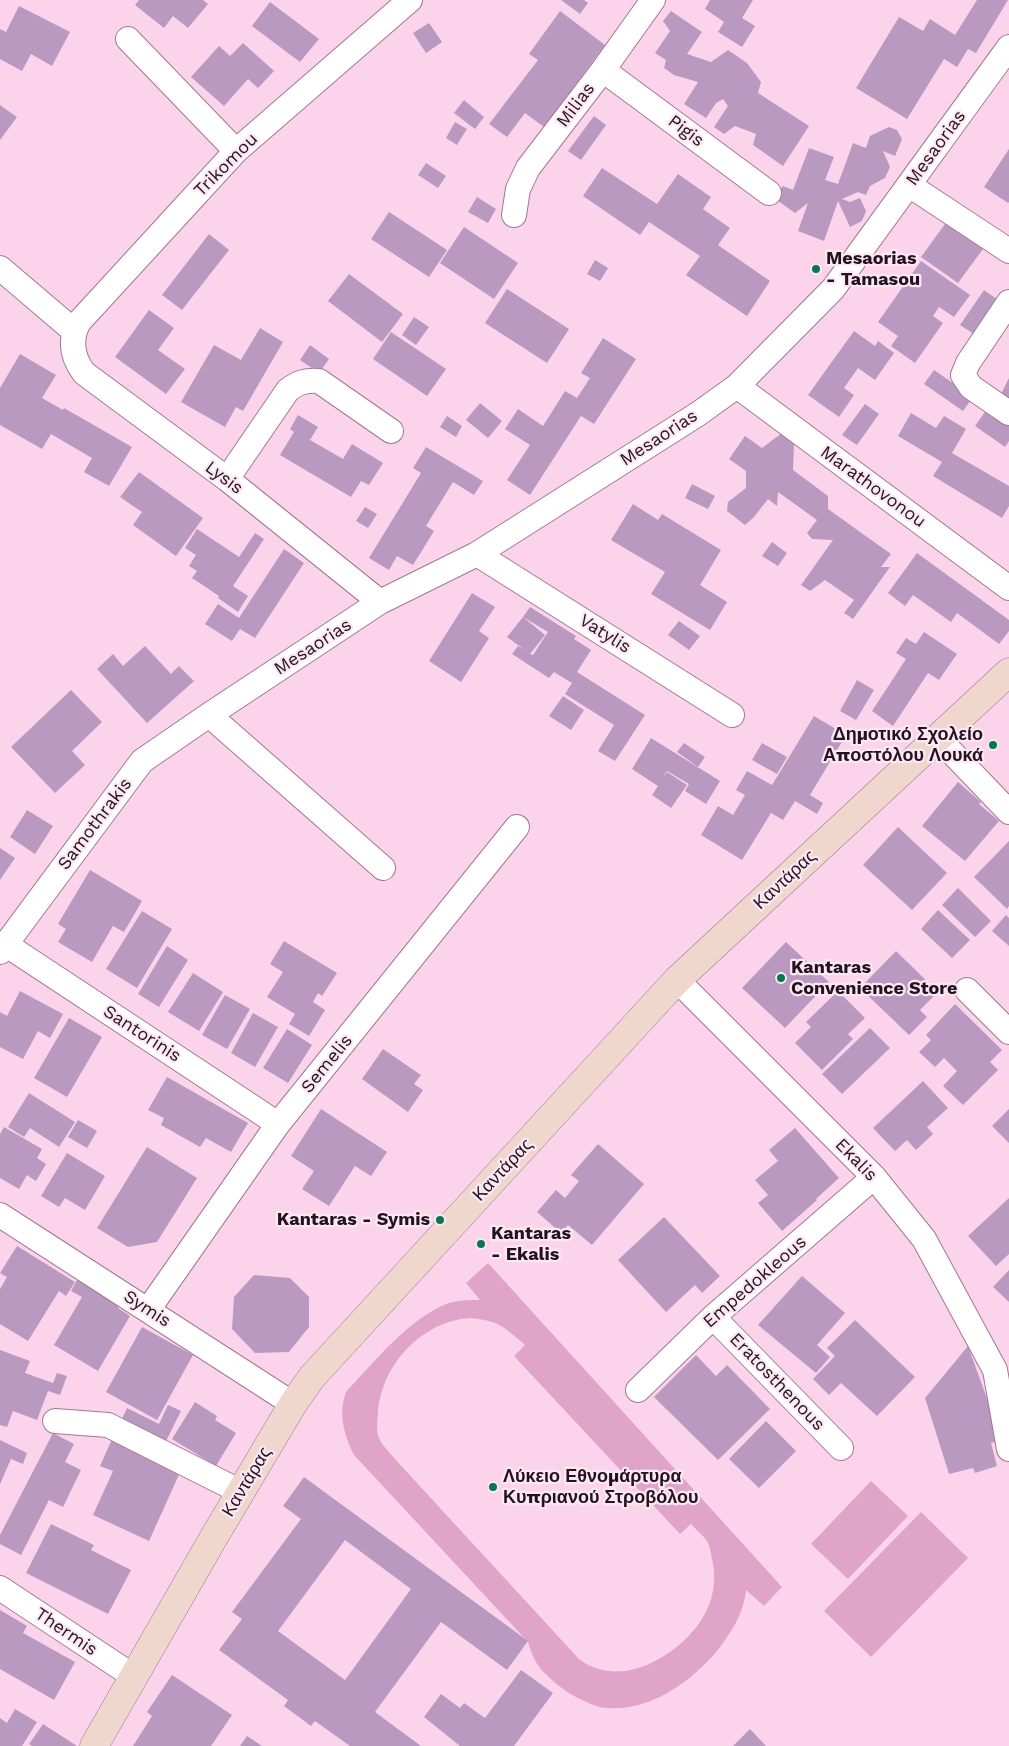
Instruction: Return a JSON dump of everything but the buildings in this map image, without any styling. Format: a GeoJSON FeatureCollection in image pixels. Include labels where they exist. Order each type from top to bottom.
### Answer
{"type":"FeatureCollection","features":[{"type":"Feature","properties":{"kind":"street","name":"Trikomou"},"geometry":{"type":"LineString","coordinates":[[73,341],[79,322],[236,151],[410,0]]}},
{"type":"Feature","properties":{"kind":"street","name":"Milias"},"geometry":{"type":"LineString","coordinates":[[514,216],[518,189],[528,168],[603,70],[653,0]]}},
{"type":"Feature","properties":{"kind":"street"},"geometry":{"type":"LineString","coordinates":[[128,39],[236,151]]}},
{"type":"Feature","properties":{"kind":"street","name":"Mesaorias"},"geometry":{"type":"LineString","coordinates":[[209,714],[380,602],[478,554],[698,414],[737,386],[832,289],[1009,47]]}},
{"type":"Feature","properties":{"kind":"street","name":"Pigis"},"geometry":{"type":"LineString","coordinates":[[603,70],[769,193]]}},
{"type":"Feature","properties":{"kind":"street"},"geometry":{"type":"LineString","coordinates":[[909,185],[1009,251]]}},
{"type":"Feature","properties":{"kind":"street","name":"Lysis"},"geometry":{"type":"LineString","coordinates":[[0,268],[73,341],[77,363],[84,373],[227,479],[380,602]]}},
{"type":"Feature","properties":{"kind":"street"},"geometry":{"type":"LineString","coordinates":[[1009,302],[968,363],[963,376],[971,387],[1009,413]]}},
{"type":"Feature","properties":{"kind":"street"},"geometry":{"type":"LineString","coordinates":[[227,479],[288,390],[297,383],[307,380],[319,381],[391,431]]}},
{"type":"Feature","properties":{"kind":"street","name":"Marathovonou"},"geometry":{"type":"LineString","coordinates":[[737,386],[1009,588]]}},
{"type":"Feature","properties":{"kind":"street","name":"Vatylis"},"geometry":{"type":"LineString","coordinates":[[478,554],[732,715]]}},
{"type":"Feature","properties":{"kind":"street","name":"Καντάρας"},"geometry":{"type":"LineString","coordinates":[[94,1746],[241,1492],[293,1404],[312,1377],[677,980],[939,739],[1009,672]]}},
{"type":"Feature","properties":{"kind":"street"},"geometry":{"type":"LineString","coordinates":[[209,714],[383,868]]}},
{"type":"Feature","properties":{"kind":"street","name":"Samothrakis"},"geometry":{"type":"LineString","coordinates":[[3,948],[142,761],[209,714]]}},
{"type":"Feature","properties":{"kind":"street"},"geometry":{"type":"LineString","coordinates":[[939,739],[1009,812]]}},
{"type":"Feature","properties":{"kind":"street","name":"Semelis"},"geometry":{"type":"LineString","coordinates":[[148,1310],[278,1124],[517,827]]}},
{"type":"Feature","properties":{"kind":"street","name":"Santorinis"},"geometry":{"type":"LineString","coordinates":[[3,948],[278,1124]]}},
{"type":"Feature","properties":{"kind":"street","name":"Ekalis"},"geometry":{"type":"LineString","coordinates":[[677,980],[874,1177],[924,1239],[1002,1368],[1009,1449]]}},
{"type":"Feature","properties":{"kind":"street"},"geometry":{"type":"LineString","coordinates":[[967,990],[1009,1032]]}},
{"type":"Feature","properties":{"kind":"street","name":"Empedokleous"},"geometry":{"type":"LineString","coordinates":[[638,1390],[713,1317],[874,1177]]}},
{"type":"Feature","properties":{"kind":"street","name":"Symis"},"geometry":{"type":"LineString","coordinates":[[0,1215],[293,1404]]}},
{"type":"Feature","properties":{"kind":"street","name":"Eratosthenous"},"geometry":{"type":"LineString","coordinates":[[713,1317],[841,1448]]}},
{"type":"Feature","properties":{"kind":"street"},"geometry":{"type":"LineString","coordinates":[[55,1421],[108,1425],[241,1492]]}},
{"type":"Feature","properties":{"kind":"street","name":"Thermis"},"geometry":{"type":"LineString","coordinates":[[0,1588],[133,1676]]}},
{"type":"Feature","properties":{"kind":"shaded area"},"geometry":{"type":"Polygon","coordinates":[[[488,1263],[782,1587],[764,1606],[746,1590],[743,1607],[736,1622],[717,1651],[695,1674],[668,1693],[638,1705],[606,1708],[574,1696],[552,1680],[538,1665],[528,1642],[354,1455],[350,1447],[342,1416],[346,1392],[392,1343],[432,1311],[446,1304],[459,1301],[480,1300],[466,1283],[488,1263]],[[470,1318],[452,1321],[436,1327],[407,1349],[396,1363],[387,1378],[381,1395],[377,1423],[380,1440],[394,1458],[579,1659],[587,1665],[615,1672],[642,1667],[666,1655],[691,1634],[701,1621],[708,1607],[713,1592],[714,1576],[708,1543],[691,1524],[680,1534],[514,1356],[525,1345],[500,1325],[470,1318]]]}},
{"type":"Feature","properties":{"kind":"shaded area"},"geometry":{"type":"Polygon","coordinates":[[[871,1481],[908,1516],[848,1579],[811,1544],[871,1481]]]}},
{"type":"Feature","properties":{"kind":"shaded area"},"geometry":{"type":"Polygon","coordinates":[[[921,1512],[968,1558],[871,1657],[824,1611],[921,1512]]]}},
{"type":"Feature","properties":{"kind":"place","name":"Mesaorias - Tamasou"},"geometry":{"type":"Point","coordinates":[816,269]}},
{"type":"Feature","properties":{"kind":"place","name":"Δημοτικό Σχολείο Αποστόλου Λουκά"},"geometry":{"type":"Point","coordinates":[993,745]}},
{"type":"Feature","properties":{"kind":"place","name":"Kantaras Convenience Store"},"geometry":{"type":"Point","coordinates":[781,978]}},
{"type":"Feature","properties":{"kind":"place","name":"Kantaras - Symis"},"geometry":{"type":"Point","coordinates":[440,1220]}},
{"type":"Feature","properties":{"kind":"place","name":"Kantaras - Ekalis"},"geometry":{"type":"Point","coordinates":[481,1244]}},
{"type":"Feature","properties":{"kind":"place","name":"Λύκειο Εθνομάρτυρα Κυπριανού Στροβόλου"},"geometry":{"type":"Point","coordinates":[493,1487]}}]}
